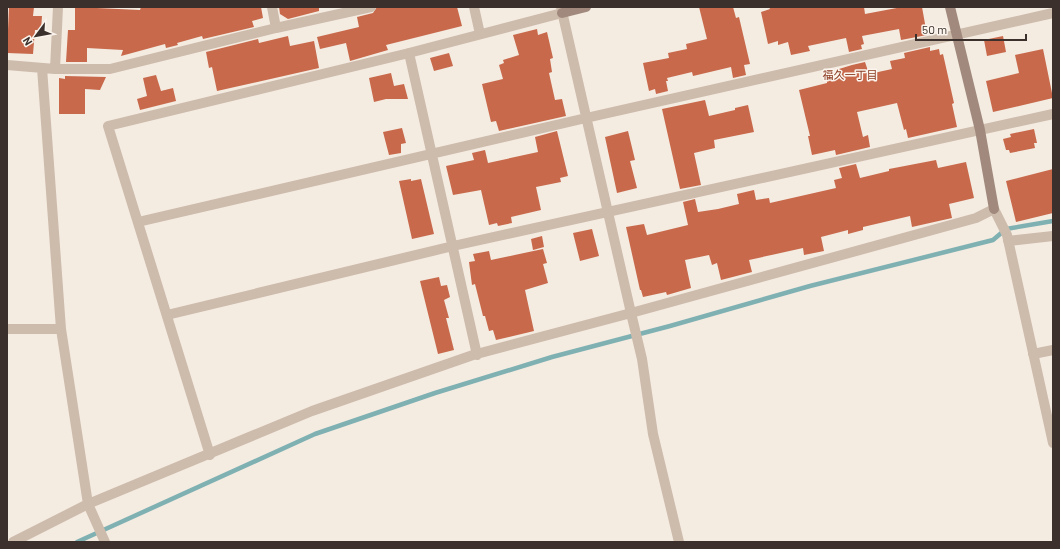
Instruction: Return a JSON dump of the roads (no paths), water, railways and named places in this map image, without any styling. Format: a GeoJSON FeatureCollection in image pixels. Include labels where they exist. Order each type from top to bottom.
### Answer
{"type":"FeatureCollection","features":[{"type":"Feature","properties":{"kind":"street"},"geometry":{"type":"LineString","coordinates":[[55,69],[58,7]]}},
{"type":"Feature","properties":{"kind":"street"},"geometry":{"type":"LineString","coordinates":[[272,7],[276,28]]}},
{"type":"Feature","properties":{"kind":"street"},"geometry":{"type":"LineString","coordinates":[[7,65],[55,69],[110,69],[276,28],[371,7]]}},
{"type":"Feature","properties":{"kind":"street"},"geometry":{"type":"LineString","coordinates":[[474,7],[480,34]]}},
{"type":"Feature","properties":{"kind":"street"},"geometry":{"type":"LineString","coordinates":[[210,455],[108,126],[409,53],[562,10],[586,7]]}},
{"type":"Feature","properties":{"kind":"street"},"geometry":{"type":"LineString","coordinates":[[950,7],[980,130],[996,214],[1008,238],[1053,443]]}},
{"type":"Feature","properties":{"kind":"street"},"geometry":{"type":"LineString","coordinates":[[562,10],[607,212],[642,359],[653,434],[679,542]]}},
{"type":"Feature","properties":{"kind":"street"},"geometry":{"type":"LineString","coordinates":[[138,222],[586,118],[1053,13]]}},
{"type":"Feature","properties":{"kind":"street"},"geometry":{"type":"LineString","coordinates":[[409,53],[477,354]]}},
{"type":"Feature","properties":{"kind":"street"},"geometry":{"type":"LineString","coordinates":[[42,68],[62,329],[90,507],[105,542]]}},
{"type":"Feature","properties":{"kind":"street"},"geometry":{"type":"LineString","coordinates":[[167,315],[452,246],[1053,114]]}},
{"type":"Feature","properties":{"kind":"street"},"geometry":{"type":"LineString","coordinates":[[14,542],[90,507],[312,411],[477,354],[632,317],[976,218],[996,214]]}},
{"type":"Feature","properties":{"kind":"street"},"geometry":{"type":"LineString","coordinates":[[1008,238],[1053,236]]}},
{"type":"Feature","properties":{"kind":"street"},"geometry":{"type":"LineString","coordinates":[[7,329],[62,329]]}},
{"type":"Feature","properties":{"kind":"street"},"geometry":{"type":"LineString","coordinates":[[1033,354],[1053,350]]}},
{"type":"Feature","properties":{"kind":"waterway"},"geometry":{"type":"LineString","coordinates":[[77,542],[315,434],[435,393],[552,357],[670,326],[810,286],[993,240],[1006,229],[1053,221]]}},
{"type":"Feature","properties":{"kind":"district","name":"福久一丁目"},"geometry":{"type":"Point","coordinates":[850,74]}}]}
